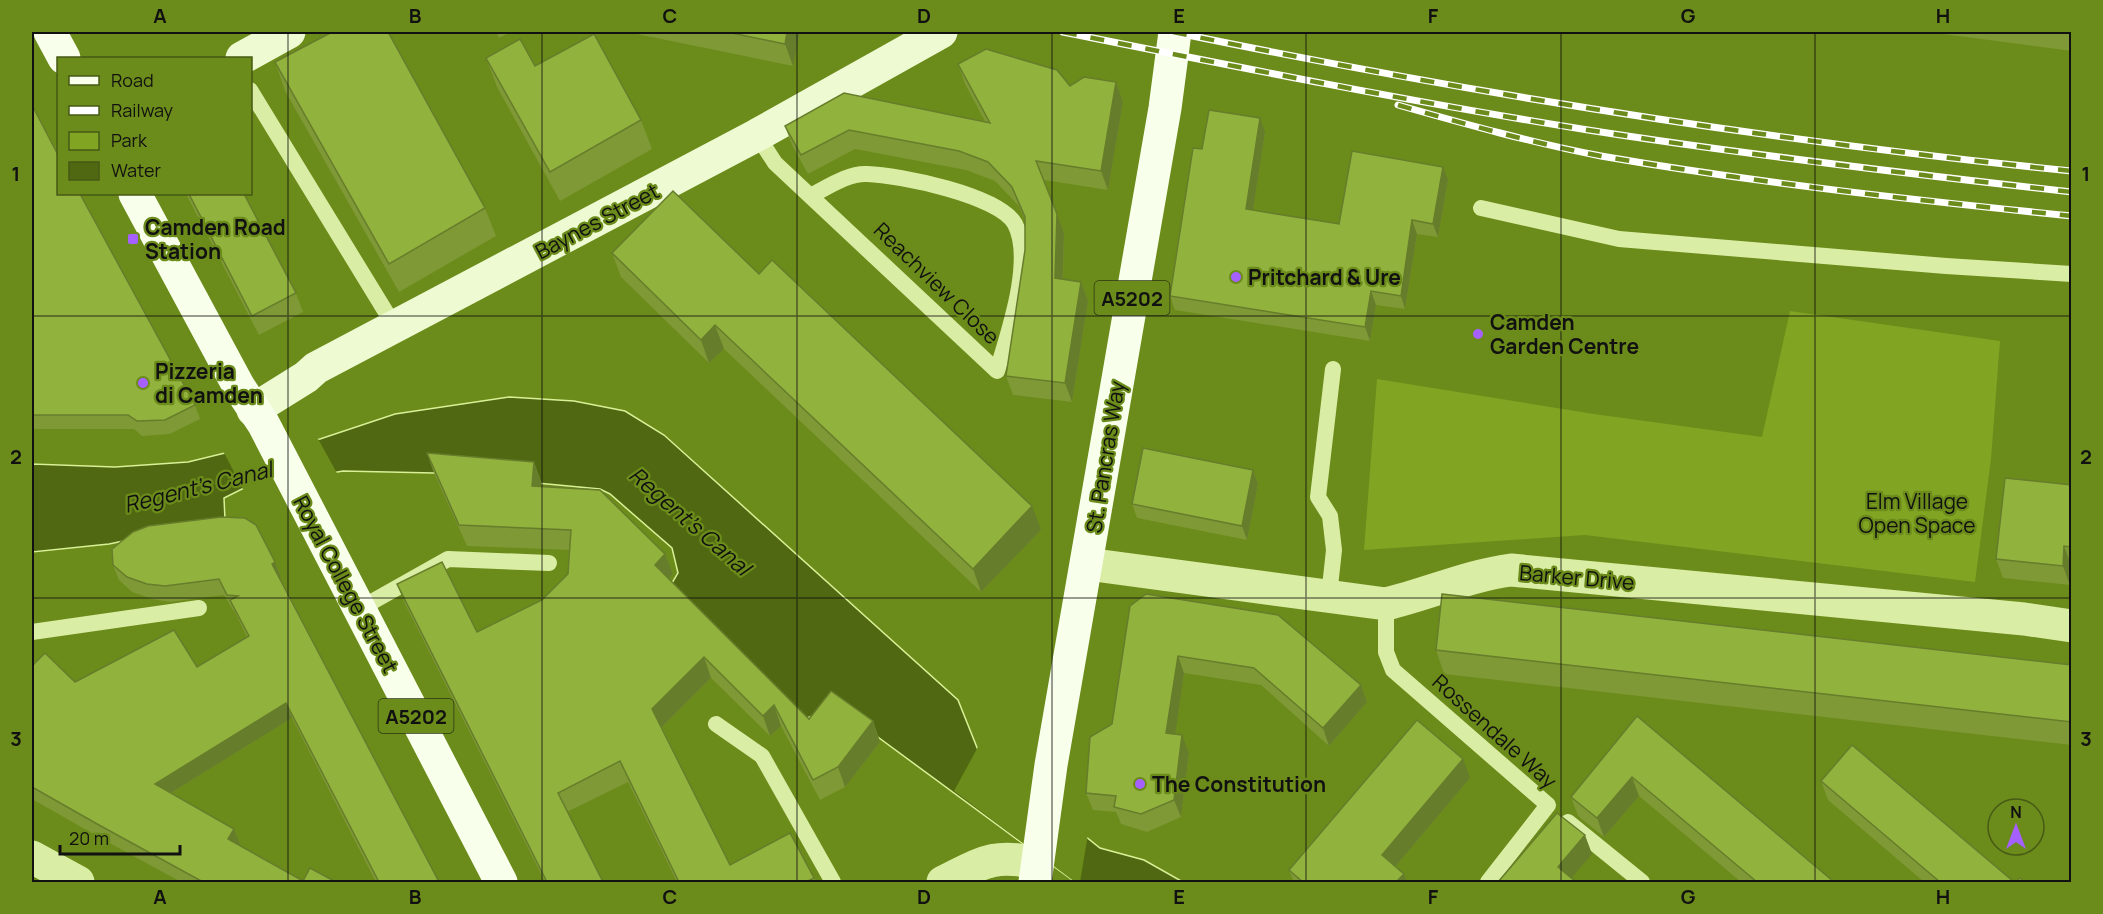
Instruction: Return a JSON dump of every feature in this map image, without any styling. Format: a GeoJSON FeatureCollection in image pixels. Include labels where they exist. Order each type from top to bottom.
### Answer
{"type":"FeatureCollection","features":[{"type":"Feature","properties":{"kind":"main road"},"geometry":{"type":"LineString","coordinates":[[50,32],[63,57]]}},
{"type":"Feature","properties":{"kind":"main road","name":"St. Pancras Way"},"geometry":{"type":"LineString","coordinates":[[1037,867],[1049,776],[1165,108],[1175,32]]}},
{"type":"Feature","properties":{"kind":"main road","name":"Royal College Street"},"geometry":{"type":"LineString","coordinates":[[136,195],[361,608],[501,882]]}},
{"type":"Feature","properties":{"kind":"street"},"geometry":{"type":"LineString","coordinates":[[244,57],[289,32]]}},
{"type":"Feature","properties":{"kind":"street","name":"Baynes Street"},"geometry":{"type":"LineString","coordinates":[[258,416],[316,368],[757,135],[941,32]]}},
{"type":"Feature","properties":{"kind":"street","name":"Barker Drive"},"geometry":{"type":"LineString","coordinates":[[1087,564],[1386,604],[1415,597],[1480,574],[1511,570],[2024,619],[2072,626]]}},
{"type":"Feature","properties":{"kind":"street"},"geometry":{"type":"LineString","coordinates":[[32,857],[78,882]]}},
{"type":"Feature","properties":{"kind":"street"},"geometry":{"type":"LineString","coordinates":[[943,882],[990,860],[1010,857],[1037,867]]}},
{"type":"Feature","properties":{"kind":"lane"},"geometry":{"type":"LineString","coordinates":[[252,93],[395,327]]}},
{"type":"Feature","properties":{"kind":"lane","name":"Reachview Close"},"geometry":{"type":"LineString","coordinates":[[757,135],[775,163],[812,195],[997,371],[1012,319],[1023,255],[1015,223],[990,202],[952,189],[866,173],[846,178],[812,195]]}},
{"type":"Feature","properties":{"kind":"lane"},"geometry":{"type":"LineString","coordinates":[[1481,208],[1619,239],[2072,274]]}},
{"type":"Feature","properties":{"kind":"lane"},"geometry":{"type":"LineString","coordinates":[[1329,596],[1334,550],[1330,516],[1318,496],[1333,369]]}},
{"type":"Feature","properties":{"kind":"lane"},"geometry":{"type":"LineString","coordinates":[[361,608],[448,559],[549,563]]}},
{"type":"Feature","properties":{"kind":"lane","name":"Rossendale Way"},"geometry":{"type":"LineString","coordinates":[[1386,604],[1386,652],[1393,670],[1548,805],[1488,882]]}},
{"type":"Feature","properties":{"kind":"lane"},"geometry":{"type":"LineString","coordinates":[[32,632],[199,608]]}},
{"type":"Feature","properties":{"kind":"lane"},"geometry":{"type":"LineString","coordinates":[[716,724],[762,756],[833,882]]}},
{"type":"Feature","properties":{"kind":"lane"},"geometry":{"type":"LineString","coordinates":[[1548,805],[1642,882]]}},
{"type":"Feature","properties":{"kind":"green space","name":"Elm Village Open Space"},"geometry":{"type":"Polygon","coordinates":[[[1790,311],[2000,341],[1991,459],[1975,582],[1585,535],[1364,550],[1377,379],[1594,414],[1762,437],[1790,311]]]}},
{"type":"Feature","properties":{"kind":"water","name":"Regent's Canal"},"geometry":{"type":"Polygon","coordinates":[[[509,397],[574,401],[625,411],[664,435],[958,700],[978,750],[1100,848],[1144,860],[1183,882],[1075,882],[837,707],[807,718],[669,588],[678,573],[672,548],[610,494],[600,489],[434,473],[343,471],[242,489],[224,498],[225,520],[109,544],[32,552],[32,464],[115,467],[188,462],[225,453],[320,439],[395,414],[509,397]]]}},
{"type":"Feature","properties":{"kind":"pier"},"geometry":{"type":"Polygon","coordinates":[[[317,437],[338,475],[244,491],[223,451],[317,437]]]}},
{"type":"Feature","properties":{"kind":"pier"},"geometry":{"type":"Polygon","coordinates":[[[979,745],[1088,834],[1080,882],[1075,882],[954,791],[979,745]]]}},
{"type":"Feature","properties":{"kind":"building"},"geometry":{"type":"Polygon","coordinates":[[[332,32],[388,32],[485,208],[389,264],[275,62],[332,32]]]}},
{"type":"Feature","properties":{"kind":"building"},"geometry":{"type":"Polygon","coordinates":[[[727,32],[787,32],[785,44],[727,32]]]}},
{"type":"Feature","properties":{"kind":"building"},"geometry":{"type":"Polygon","coordinates":[[[594,34],[641,120],[550,172],[486,58],[520,39],[535,66],[594,34]]]}},
{"type":"Feature","properties":{"kind":"building"},"geometry":{"type":"Polygon","coordinates":[[[986,49],[1057,70],[1070,86],[1084,77],[1116,82],[1101,171],[1036,161],[1057,214],[1055,278],[1081,282],[1065,383],[1006,376],[1025,250],[1025,217],[1012,187],[988,162],[959,151],[849,130],[801,155],[785,126],[844,93],[990,123],[958,64],[986,49]]]}},
{"type":"Feature","properties":{"kind":"building"},"geometry":{"type":"Polygon","coordinates":[[[32,105],[57,153],[57,195],[81,195],[195,405],[165,420],[137,421],[128,415],[32,415],[32,105]]]}},
{"type":"Feature","properties":{"kind":"building"},"geometry":{"type":"Polygon","coordinates":[[[1209,110],[1260,118],[1246,209],[1339,224],[1352,151],[1443,167],[1433,224],[1412,220],[1401,296],[1371,291],[1365,327],[1170,296],[1193,148],[1202,149],[1209,110]]]}},
{"type":"Feature","properties":{"kind":"building"},"geometry":{"type":"Polygon","coordinates":[[[673,191],[759,274],[772,260],[1032,506],[973,569],[715,325],[701,340],[612,253],[673,191]]]}},
{"type":"Feature","properties":{"kind":"building"},"geometry":{"type":"Polygon","coordinates":[[[190,195],[245,195],[296,293],[252,316],[190,195]]]}},
{"type":"Feature","properties":{"kind":"building"},"geometry":{"type":"Polygon","coordinates":[[[1143,448],[1253,470],[1242,526],[1132,504],[1143,448]]]}},
{"type":"Feature","properties":{"kind":"building"},"geometry":{"type":"Polygon","coordinates":[[[427,453],[534,462],[532,486],[600,490],[665,554],[655,565],[809,719],[831,691],[873,721],[838,767],[813,780],[774,705],[763,716],[704,657],[652,709],[730,865],[790,833],[814,878],[806,882],[679,882],[620,761],[558,793],[603,882],[547,882],[397,584],[442,562],[477,632],[542,600],[568,574],[571,530],[459,525],[427,453]]]}},
{"type":"Feature","properties":{"kind":"building"},"geometry":{"type":"Polygon","coordinates":[[[2005,478],[2072,485],[2072,547],[2064,546],[2063,566],[1996,559],[2005,478]]]}},
{"type":"Feature","properties":{"kind":"building"},"geometry":{"type":"Polygon","coordinates":[[[221,517],[245,518],[256,525],[275,562],[272,564],[439,882],[379,882],[286,703],[155,784],[234,829],[228,839],[303,881],[310,868],[336,882],[203,882],[32,787],[32,666],[45,653],[75,682],[174,630],[197,667],[249,636],[230,600],[238,596],[227,595],[219,579],[165,586],[147,584],[127,577],[113,565],[112,549],[133,532],[148,526],[221,517]]]}},
{"type":"Feature","properties":{"kind":"building"},"geometry":{"type":"Polygon","coordinates":[[[1146,594],[1278,615],[1361,685],[1323,728],[1254,668],[1178,656],[1166,733],[1182,735],[1174,800],[1141,814],[1114,807],[1116,796],[1086,793],[1090,737],[1112,724],[1130,606],[1146,594]]]}},
{"type":"Feature","properties":{"kind":"building"},"geometry":{"type":"Polygon","coordinates":[[[1442,594],[2072,665],[2072,722],[1436,650],[1442,594]]]}},
{"type":"Feature","properties":{"kind":"building"},"geometry":{"type":"Polygon","coordinates":[[[1637,716],[1834,882],[1757,882],[1632,777],[1597,818],[1571,797],[1637,716]]]}},
{"type":"Feature","properties":{"kind":"building"},"geometry":{"type":"Polygon","coordinates":[[[1417,720],[1463,759],[1382,855],[1404,874],[1396,882],[1303,882],[1289,870],[1417,720]]]}},
{"type":"Feature","properties":{"kind":"building"},"geometry":{"type":"Polygon","coordinates":[[[1852,745],[2014,882],[1940,882],[1821,781],[1852,745]]]}},
{"type":"Feature","properties":{"kind":"building"},"geometry":{"type":"Polygon","coordinates":[[[1557,813],[1585,835],[1558,867],[1576,882],[1498,882],[1557,813]]]}},
{"type":"Feature","properties":{"kind":"railway"},"geometry":{"type":"LineString","coordinates":[[1063,32],[1390,96],[1588,130],[1829,164],[2072,192]]}},
{"type":"Feature","properties":{"kind":"railway"},"geometry":{"type":"LineString","coordinates":[[1173,32],[1396,75],[1620,113],[1846,145],[2072,171]]}},
{"type":"Feature","properties":{"kind":"railway"},"geometry":{"type":"LineString","coordinates":[[1398,105],[1550,145],[1660,166],[1836,190],[2072,216]]}},
{"type":"Feature","properties":{"kind":"place","name":"Camden Road Station"},"geometry":{"type":"Point","coordinates":[133,239]}},
{"type":"Feature","properties":{"kind":"place","name":"Pritchard & Ure"},"geometry":{"type":"Point","coordinates":[1236,277]}},
{"type":"Feature","properties":{"kind":"place","name":"Camden Garden Centre"},"geometry":{"type":"Point","coordinates":[1478,334]}},
{"type":"Feature","properties":{"kind":"place","name":"Pizzeria di Camden"},"geometry":{"type":"Point","coordinates":[143,383]}},
{"type":"Feature","properties":{"kind":"place","name":"The Constitution"},"geometry":{"type":"Point","coordinates":[1140,784]}}]}
